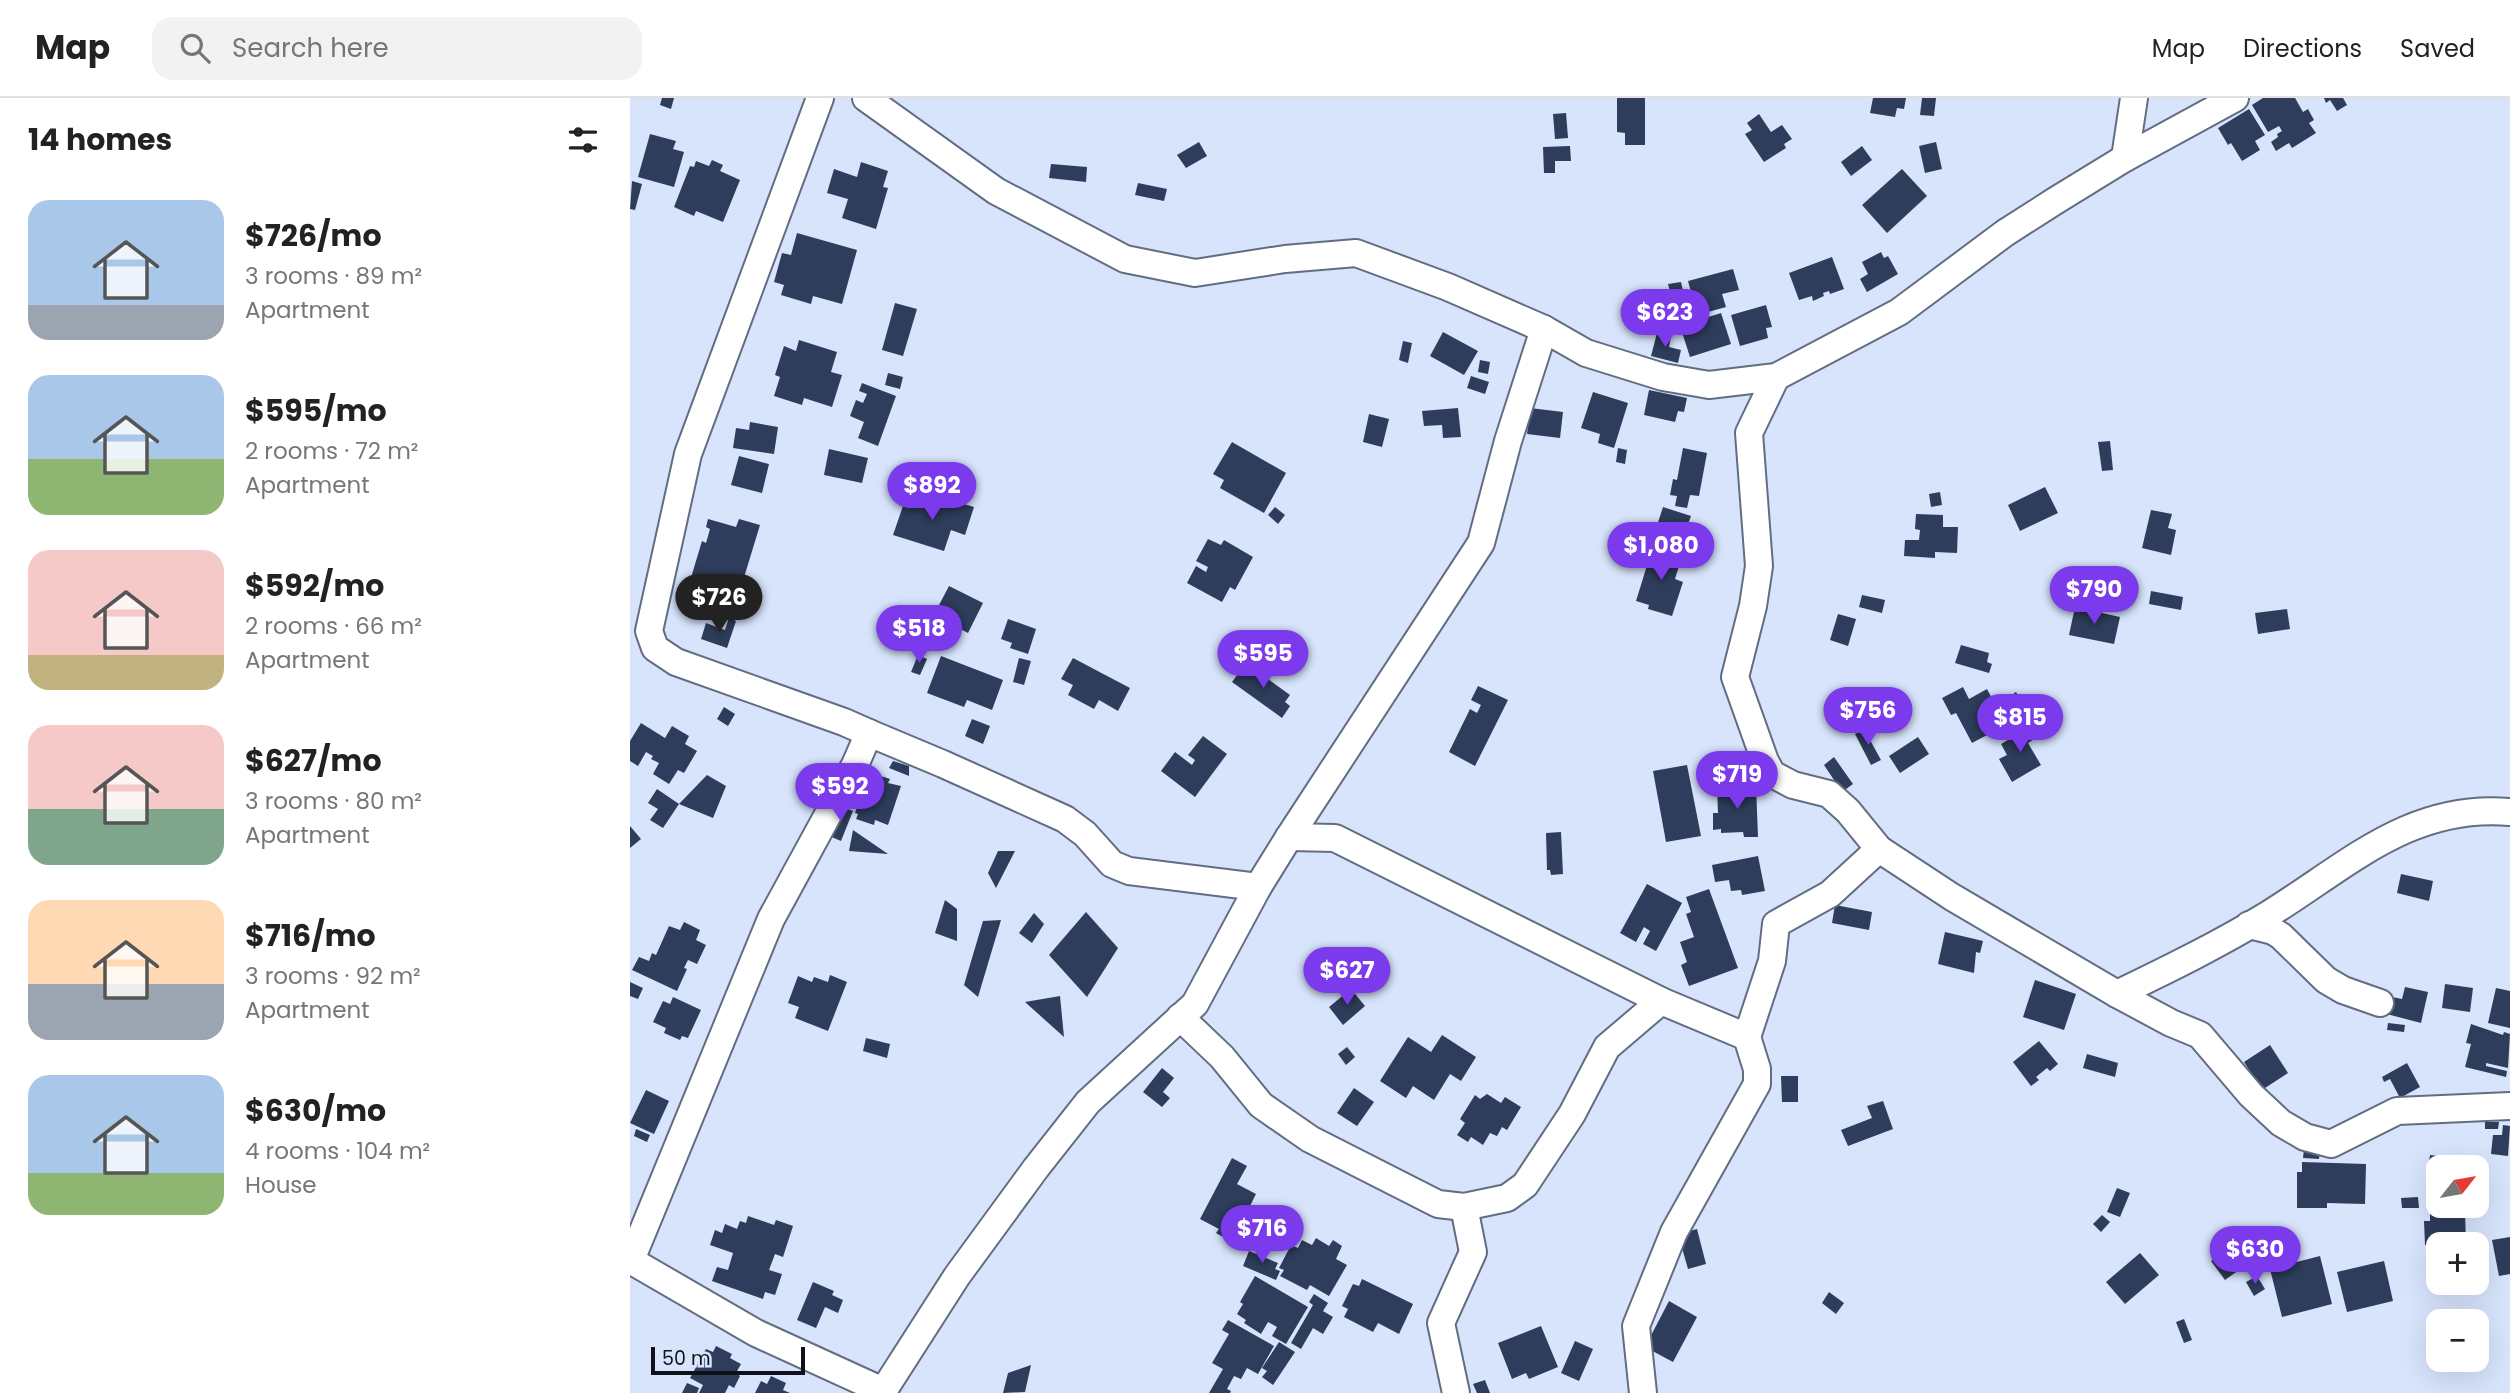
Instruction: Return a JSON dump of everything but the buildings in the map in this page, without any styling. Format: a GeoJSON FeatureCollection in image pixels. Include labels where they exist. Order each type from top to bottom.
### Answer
{"type":"FeatureCollection","features":[{"type":"Feature","properties":{"kind":"street"},"geometry":{"type":"LineString","coordinates":[[820,98],[688,454],[649,631],[655,648],[676,663],[844,722],[1065,820],[1085,834],[1112,864],[1129,871],[1258,887]]}},
{"type":"Feature","properties":{"kind":"street"},"geometry":{"type":"LineString","coordinates":[[866,98],[996,191],[1125,259],[1195,273],[1285,259],[1356,253],[1448,287],[1544,330],[1586,353],[1663,377],[1709,385],[1776,377],[1899,312],[2005,233],[2125,158],[2235,98]]}},
{"type":"Feature","properties":{"kind":"street"},"geometry":{"type":"LineString","coordinates":[[2125,158],[2134,98]]}},
{"type":"Feature","properties":{"kind":"street"},"geometry":{"type":"LineString","coordinates":[[869,733],[855,765],[771,919],[631,1260],[756,1333],[883,1392],[957,1276],[1088,1102],[1195,1004],[1258,887],[1289,836],[1481,543],[1508,440],[1544,330]]}},
{"type":"Feature","properties":{"kind":"street"},"geometry":{"type":"LineString","coordinates":[[1776,377],[1749,433],[1759,566],[1753,606],[1735,677],[1772,774],[1793,785],[1829,794],[1848,811],[1879,849],[1952,897],[2118,994],[2171,1023],[2200,1035],[2251,1095],[2273,1117],[2297,1133],[2331,1144],[2397,1111],[2510,1106]]}},
{"type":"Feature","properties":{"kind":"street"},"geometry":{"type":"LineString","coordinates":[[2118,994],[2223,942],[2372,846],[2409,827],[2445,816],[2510,812]]}},
{"type":"Feature","properties":{"kind":"street"},"geometry":{"type":"LineString","coordinates":[[1289,836],[1335,838],[1661,1001],[1746,1037]]}},
{"type":"Feature","properties":{"kind":"street"},"geometry":{"type":"LineString","coordinates":[[1643,1393],[1636,1326],[1674,1232],[1757,1084],[1757,1069],[1746,1037],[1772,961],[1776,924],[1830,894],[1879,849]]}},
{"type":"Feature","properties":{"kind":"street"},"geometry":{"type":"LineString","coordinates":[[2249,926],[2273,931],[2326,980],[2343,990],[2380,1003]]}},
{"type":"Feature","properties":{"kind":"street"},"geometry":{"type":"LineString","coordinates":[[1181,1017],[1222,1057],[1261,1105],[1310,1139],[1438,1204],[1464,1207],[1507,1198],[1525,1185],[1572,1114],[1607,1047],[1661,1001]]}},
{"type":"Feature","properties":{"kind":"street"},"geometry":{"type":"LineString","coordinates":[[1456,1393],[1441,1323],[1473,1252],[1464,1207]]}}]}
